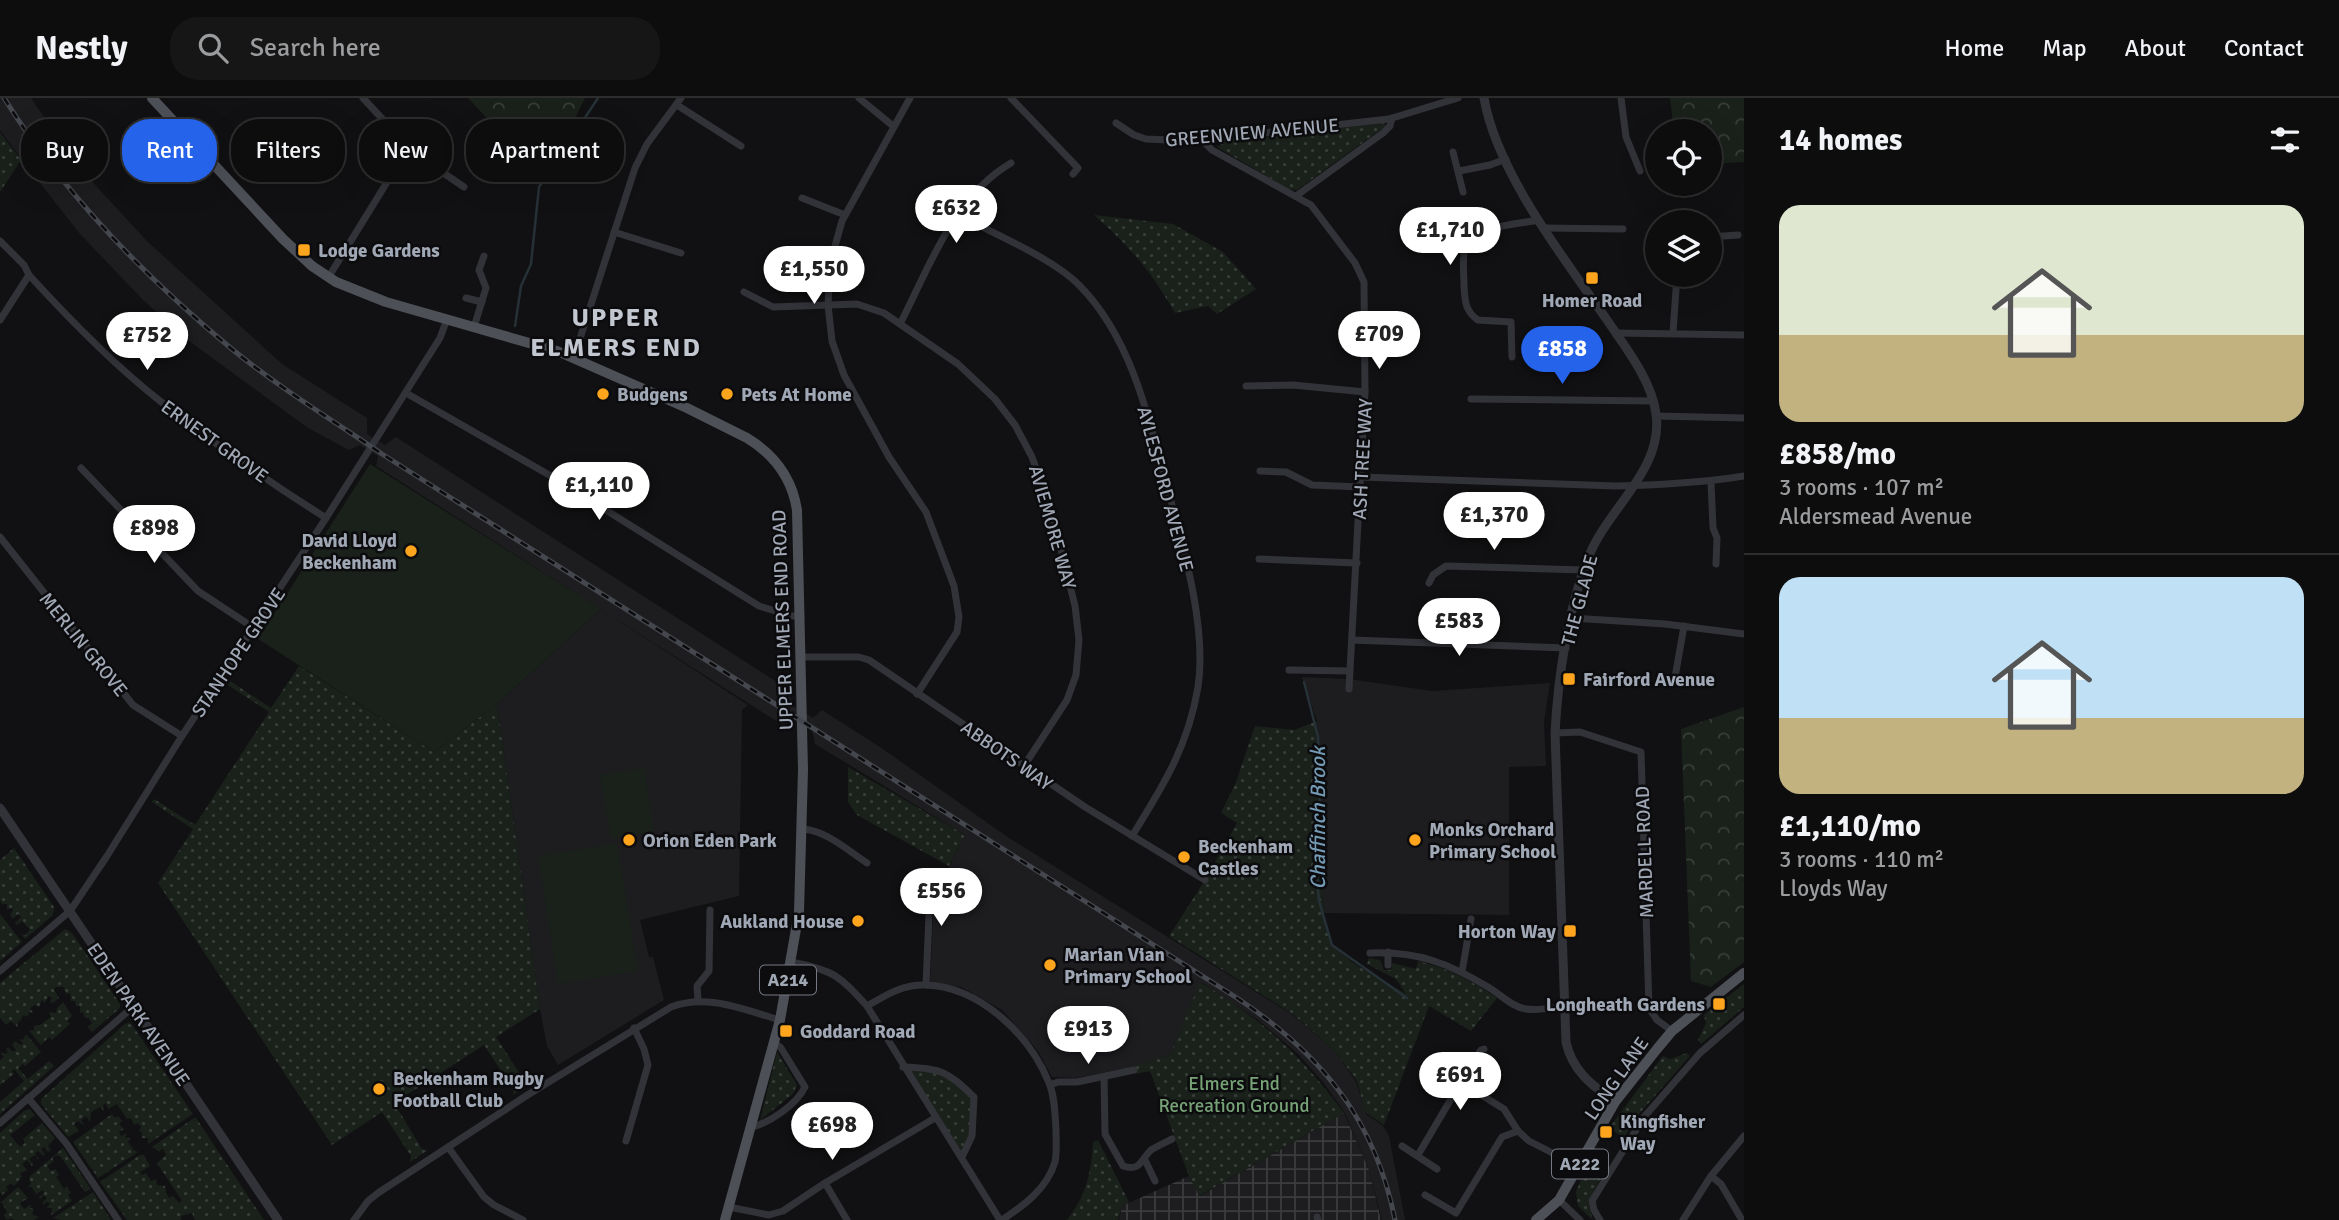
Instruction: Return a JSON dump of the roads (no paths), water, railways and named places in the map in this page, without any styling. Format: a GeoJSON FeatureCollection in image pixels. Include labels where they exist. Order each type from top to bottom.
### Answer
{"type":"FeatureCollection","features":[{"type":"Feature","properties":{"kind":"main road","name":"UPPER ELMERS END ROAD"},"geometry":{"type":"LineString","coordinates":[[152,98],[283,239],[328,278],[365,296],[541,345],[728,428],[762,448],[779,465],[794,491],[802,657],[803,829],[799,912],[780,1020],[725,1220]]}},
{"type":"Feature","properties":{"kind":"main road","name":"LONG LANE"},"geometry":{"type":"LineString","coordinates":[[1536,1220],[1559,1200],[1615,1102],[1672,1031],[1744,973]]}},
{"type":"Feature","properties":{"kind":"street"},"geometry":{"type":"LineString","coordinates":[[363,98],[382,119]]}},
{"type":"Feature","properties":{"kind":"street"},"geometry":{"type":"LineString","coordinates":[[859,98],[893,126]]}},
{"type":"Feature","properties":{"kind":"street"},"geometry":{"type":"LineString","coordinates":[[909,98],[845,215],[832,255],[828,305],[832,341],[844,374],[882,446],[926,512],[953,579],[960,617],[954,638],[917,694]]}},
{"type":"Feature","properties":{"kind":"street"},"geometry":{"type":"LineString","coordinates":[[1011,98],[1078,168],[1073,174]]}},
{"type":"Feature","properties":{"kind":"street","name":"GREENVIEW AVENUE"},"geometry":{"type":"LineString","coordinates":[[1116,123],[1134,135],[1146,139],[1202,140],[1392,118],[1458,98]]}},
{"type":"Feature","properties":{"kind":"street","name":"THE GLADE"},"geometry":{"type":"LineString","coordinates":[[1485,98],[1488,115],[1506,159],[1542,224],[1641,374],[1657,416],[1655,438],[1645,467],[1593,546],[1584,570],[1556,705],[1566,1042],[1571,1059],[1580,1074],[1615,1102]]}},
{"type":"Feature","properties":{"kind":"street"},"geometry":{"type":"LineString","coordinates":[[1621,98],[1626,137],[1640,171]]}},
{"type":"Feature","properties":{"kind":"street"},"geometry":{"type":"LineString","coordinates":[[574,358],[635,168],[647,144],[679,101],[741,146]]}},
{"type":"Feature","properties":{"kind":"street","name":"GREENVIEW AVENUE"},"geometry":{"type":"LineString","coordinates":[[1296,196],[1389,128],[1392,118]]}},
{"type":"Feature","properties":{"kind":"street","name":"ASH TREE WAY"},"geometry":{"type":"LineString","coordinates":[[1202,140],[1212,150],[1314,208],[1355,263],[1362,278],[1366,298],[1365,392],[1349,689]]}},
{"type":"Feature","properties":{"kind":"street"},"geometry":{"type":"LineString","coordinates":[[1453,152],[1463,192]]}},
{"type":"Feature","properties":{"kind":"street"},"geometry":{"type":"LineString","coordinates":[[1459,171],[1506,159]]}},
{"type":"Feature","properties":{"kind":"street"},"geometry":{"type":"LineString","coordinates":[[900,324],[956,214],[981,185],[1011,163]]}},
{"type":"Feature","properties":{"kind":"street"},"geometry":{"type":"LineString","coordinates":[[452,179],[464,187]]}},
{"type":"Feature","properties":{"kind":"street"},"geometry":{"type":"LineString","coordinates":[[328,278],[387,182]]}},
{"type":"Feature","properties":{"kind":"street"},"geometry":{"type":"LineString","coordinates":[[802,198],[845,215]]}},
{"type":"Feature","properties":{"kind":"street","name":"AYLESFORD AVENUE"},"geometry":{"type":"LineString","coordinates":[[956,214],[1039,258],[1077,283],[1088,295],[1110,327],[1124,354],[1152,429],[1182,542],[1196,622],[1199,674],[1195,703],[1182,748],[1171,772],[1132,836]]}},
{"type":"Feature","properties":{"kind":"street"},"geometry":{"type":"LineString","coordinates":[[1512,357],[1511,322],[1478,320],[1467,309],[1465,248],[1468,241],[1479,232],[1542,224],[1623,229]]}},
{"type":"Feature","properties":{"kind":"street"},"geometry":{"type":"LineString","coordinates":[[614,232],[681,253]]}},
{"type":"Feature","properties":{"kind":"street"},"geometry":{"type":"LineString","coordinates":[[1722,236],[1738,235]]}},
{"type":"Feature","properties":{"kind":"street","name":"ERNEST GROVE"},"geometry":{"type":"LineString","coordinates":[[0,241],[102,351],[159,401],[326,518]]}},
{"type":"Feature","properties":{"kind":"street"},"geometry":{"type":"LineString","coordinates":[[474,327],[486,288],[479,270],[484,256]]}},
{"type":"Feature","properties":{"kind":"street"},"geometry":{"type":"LineString","coordinates":[[0,320],[29,275]]}},
{"type":"Feature","properties":{"kind":"street"},"geometry":{"type":"LineString","coordinates":[[1673,332],[1677,287]]}},
{"type":"Feature","properties":{"kind":"street","name":"AVIEMORE WAY"},"geometry":{"type":"LineString","coordinates":[[744,292],[773,307],[857,304],[869,306],[958,364],[1009,415],[1032,457],[1057,528],[1075,606],[1078,658],[1076,676],[1067,700],[1024,765]]}},
{"type":"Feature","properties":{"kind":"street"},"geometry":{"type":"LineString","coordinates":[[466,298],[482,302]]}},
{"type":"Feature","properties":{"kind":"street","name":"STANHOPE GROVE"},"geometry":{"type":"LineString","coordinates":[[0,971],[70,911],[406,393],[440,338],[447,319]]}},
{"type":"Feature","properties":{"kind":"street"},"geometry":{"type":"LineString","coordinates":[[1616,333],[1744,334]]}},
{"type":"Feature","properties":{"kind":"street"},"geometry":{"type":"LineString","coordinates":[[1247,386],[1293,385],[1365,392]]}},
{"type":"Feature","properties":{"kind":"street"},"geometry":{"type":"LineString","coordinates":[[406,393],[558,480],[759,606],[791,616],[801,616]]}},
{"type":"Feature","properties":{"kind":"street"},"geometry":{"type":"LineString","coordinates":[[1471,399],[1653,401]]}},
{"type":"Feature","properties":{"kind":"street"},"geometry":{"type":"LineString","coordinates":[[1657,416],[1744,418]]}},
{"type":"Feature","properties":{"kind":"street"},"geometry":{"type":"LineString","coordinates":[[80,468],[198,591],[254,628]]}},
{"type":"Feature","properties":{"kind":"street"},"geometry":{"type":"LineString","coordinates":[[1260,471],[1286,472],[1312,485],[1361,487]]}},
{"type":"Feature","properties":{"kind":"street"},"geometry":{"type":"LineString","coordinates":[[1361,477],[1616,486],[1686,484],[1744,476]]}},
{"type":"Feature","properties":{"kind":"street"},"geometry":{"type":"LineString","coordinates":[[1710,481],[1713,528],[1717,538],[1716,564]]}},
{"type":"Feature","properties":{"kind":"street","name":"MERLIN GROVE"},"geometry":{"type":"LineString","coordinates":[[0,537],[133,705],[182,736]]}},
{"type":"Feature","properties":{"kind":"street"},"geometry":{"type":"LineString","coordinates":[[1259,559],[1357,563]]}},
{"type":"Feature","properties":{"kind":"street"},"geometry":{"type":"LineString","coordinates":[[1429,583],[1433,575],[1446,566],[1584,570]]}},
{"type":"Feature","properties":{"kind":"street"},"geometry":{"type":"LineString","coordinates":[[1572,618],[1684,626],[1744,634]]}},
{"type":"Feature","properties":{"kind":"street"},"geometry":{"type":"LineString","coordinates":[[1674,683],[1684,626]]}},
{"type":"Feature","properties":{"kind":"street"},"geometry":{"type":"LineString","coordinates":[[1352,640],[1566,648]]}},
{"type":"Feature","properties":{"kind":"street","name":"ABBOTS WAY"},"geometry":{"type":"LineString","coordinates":[[802,657],[864,658],[1075,801],[1205,880]]}},
{"type":"Feature","properties":{"kind":"street"},"geometry":{"type":"LineString","coordinates":[[1289,670],[1349,671]]}},
{"type":"Feature","properties":{"kind":"street","name":"MARDELL ROAD"},"geometry":{"type":"LineString","coordinates":[[1555,733],[1574,731],[1641,752],[1649,1008],[1657,1020],[1672,1031]]}},
{"type":"Feature","properties":{"kind":"street","name":"EDEN PARK AVENUE"},"geometry":{"type":"LineString","coordinates":[[0,808],[278,1220]]}},
{"type":"Feature","properties":{"kind":"street"},"geometry":{"type":"LineString","coordinates":[[803,829],[824,834],[867,863]]}},
{"type":"Feature","properties":{"kind":"street"},"geometry":{"type":"LineString","coordinates":[[923,887],[930,892],[926,985]]}},
{"type":"Feature","properties":{"kind":"street"},"geometry":{"type":"LineString","coordinates":[[698,1000],[697,986],[709,971],[710,910]]}},
{"type":"Feature","properties":{"kind":"street"},"geometry":{"type":"LineString","coordinates":[[1462,972],[1471,919]]}},
{"type":"Feature","properties":{"kind":"street"},"geometry":{"type":"LineString","coordinates":[[1370,953],[1424,957],[1462,972],[1521,1008],[1540,1010],[1564,1006]]}},
{"type":"Feature","properties":{"kind":"street"},"geometry":{"type":"LineString","coordinates":[[1388,953],[1388,965]]}},
{"type":"Feature","properties":{"kind":"street"},"geometry":{"type":"LineString","coordinates":[[791,962],[819,967],[843,979],[867,1006],[1001,1220],[1020,1208],[1040,1190],[1055,1163],[1055,1112],[1050,1085],[1034,1054],[1003,1018],[962,991],[926,985],[897,989],[867,1006]]}},
{"type":"Feature","properties":{"kind":"street"},"geometry":{"type":"LineString","coordinates":[[354,1220],[373,1196],[671,1007],[698,1000],[780,1020]]}},
{"type":"Feature","properties":{"kind":"street"},"geometry":{"type":"LineString","coordinates":[[0,1123],[134,1006]]}},
{"type":"Feature","properties":{"kind":"street"},"geometry":{"type":"LineString","coordinates":[[1600,1220],[1592,1201],[1644,1117],[1700,1053],[1744,1016]]}},
{"type":"Feature","properties":{"kind":"street"},"geometry":{"type":"LineString","coordinates":[[626,1141],[648,1065],[634,1028]]}},
{"type":"Feature","properties":{"kind":"street"},"geometry":{"type":"LineString","coordinates":[[750,1128],[759,1126],[799,1099],[805,1087],[781,1048],[774,1042]]}},
{"type":"Feature","properties":{"kind":"street"},"geometry":{"type":"LineString","coordinates":[[1418,1155],[1471,1065],[1484,1049]]}},
{"type":"Feature","properties":{"kind":"street"},"geometry":{"type":"LineString","coordinates":[[903,1067],[924,1067],[950,1074],[974,1097],[972,1136],[962,1157]]}},
{"type":"Feature","properties":{"kind":"street"},"geometry":{"type":"LineString","coordinates":[[1050,1085],[1134,1070]]}},
{"type":"Feature","properties":{"kind":"street"},"geometry":{"type":"LineString","coordinates":[[1104,1077],[1105,1134],[1124,1166],[1131,1168],[1141,1165],[1150,1151],[1172,1139]]}},
{"type":"Feature","properties":{"kind":"street"},"geometry":{"type":"LineString","coordinates":[[1462,1083],[1504,1110],[1529,1141],[1578,1166]]}},
{"type":"Feature","properties":{"kind":"street"},"geometry":{"type":"LineString","coordinates":[[28,1098],[66,1143],[118,1220]]}},
{"type":"Feature","properties":{"kind":"street"},"geometry":{"type":"LineString","coordinates":[[729,1207],[769,1215],[783,1211],[935,1118]]}},
{"type":"Feature","properties":{"kind":"street"},"geometry":{"type":"LineString","coordinates":[[1425,1195],[1456,1213],[1502,1137],[1518,1130]]}},
{"type":"Feature","properties":{"kind":"street"},"geometry":{"type":"LineString","coordinates":[[1683,1220],[1711,1176],[1744,1136]]}},
{"type":"Feature","properties":{"kind":"street"},"geometry":{"type":"LineString","coordinates":[[1402,1146],[1437,1169]]}},
{"type":"Feature","properties":{"kind":"street"},"geometry":{"type":"LineString","coordinates":[[448,1147],[484,1197],[523,1220]]}},
{"type":"Feature","properties":{"kind":"street"},"geometry":{"type":"LineString","coordinates":[[1144,1160],[1156,1181]]}},
{"type":"Feature","properties":{"kind":"street"},"geometry":{"type":"LineString","coordinates":[[1711,1176],[1721,1184],[1742,1220]]}},
{"type":"Feature","properties":{"kind":"street"},"geometry":{"type":"LineString","coordinates":[[825,1183],[848,1220]]}},
{"type":"Feature","properties":{"kind":"street"},"geometry":{"type":"LineString","coordinates":[[1559,1200],[1580,1220]]}},
{"type":"Feature","properties":{"kind":"waterway"},"geometry":{"type":"LineString","coordinates":[[515,326],[521,286],[531,264],[539,187],[598,98]]}},
{"type":"Feature","properties":{"kind":"waterway","name":"Chaffinch Brook"},"geometry":{"type":"LineString","coordinates":[[1304,682],[1318,737],[1320,811],[1316,865],[1319,901],[1332,945],[1407,998]]}},
{"type":"Feature","properties":{"kind":"railway"},"geometry":{"type":"LineString","coordinates":[[4,98],[53,168],[138,264],[233,350],[306,404],[1267,1019],[1319,1066],[1358,1120],[1374,1151],[1395,1220]]}},
{"type":"Feature","properties":{"kind":"place","name":"Lodge Gardens"},"geometry":{"type":"Point","coordinates":[304,250]}},
{"type":"Feature","properties":{"kind":"place","name":"Homer Road"},"geometry":{"type":"Point","coordinates":[1592,278]}},
{"type":"Feature","properties":{"kind":"place","name":"Budgens"},"geometry":{"type":"Point","coordinates":[603,394]}},
{"type":"Feature","properties":{"kind":"place","name":"Pets At Home"},"geometry":{"type":"Point","coordinates":[727,394]}},
{"type":"Feature","properties":{"kind":"place","name":"David Lloyd Beckenham"},"geometry":{"type":"Point","coordinates":[411,551]}},
{"type":"Feature","properties":{"kind":"place","name":"Fairford Avenue"},"geometry":{"type":"Point","coordinates":[1569,679]}},
{"type":"Feature","properties":{"kind":"place","name":"Orion Eden Park"},"geometry":{"type":"Point","coordinates":[629,840]}},
{"type":"Feature","properties":{"kind":"place","name":"Monks Orchard Primary School"},"geometry":{"type":"Point","coordinates":[1415,840]}},
{"type":"Feature","properties":{"kind":"place","name":"Beckenham Castles"},"geometry":{"type":"Point","coordinates":[1184,857]}},
{"type":"Feature","properties":{"kind":"place","name":"Aukland House"},"geometry":{"type":"Point","coordinates":[858,921]}},
{"type":"Feature","properties":{"kind":"place","name":"Horton Way"},"geometry":{"type":"Point","coordinates":[1570,931]}},
{"type":"Feature","properties":{"kind":"place","name":"Marian Vian Primary School"},"geometry":{"type":"Point","coordinates":[1050,965]}},
{"type":"Feature","properties":{"kind":"place","name":"Longheath Gardens"},"geometry":{"type":"Point","coordinates":[1719,1004]}},
{"type":"Feature","properties":{"kind":"place","name":"Goddard Road"},"geometry":{"type":"Point","coordinates":[786,1031]}},
{"type":"Feature","properties":{"kind":"place","name":"Beckenham Rugby Football Club"},"geometry":{"type":"Point","coordinates":[379,1089]}},
{"type":"Feature","properties":{"kind":"place","name":"Kingfisher Way"},"geometry":{"type":"Point","coordinates":[1606,1132]}},
{"type":"Feature","properties":{"kind":"district","name":"UPPER ELMERS END"},"geometry":{"type":"Point","coordinates":[616,332]}},
{"type":"Feature","properties":{"kind":"park label","name":"Elmers End Recreation Ground"},"geometry":{"type":"Point","coordinates":[1234,1094]}}]}
